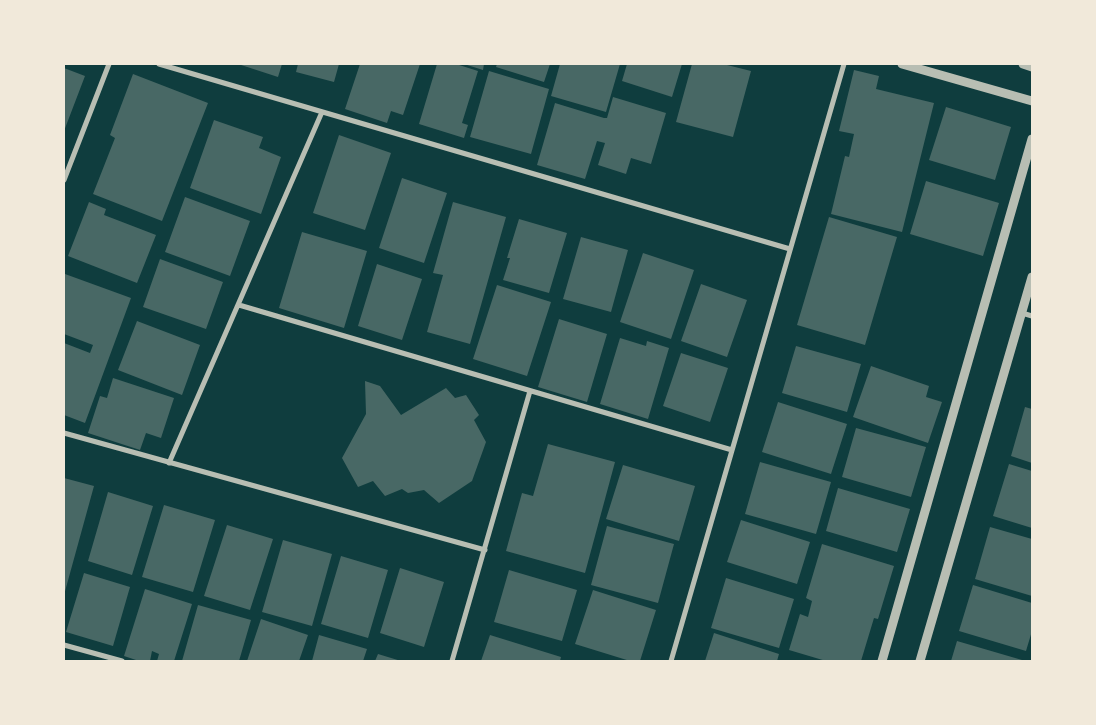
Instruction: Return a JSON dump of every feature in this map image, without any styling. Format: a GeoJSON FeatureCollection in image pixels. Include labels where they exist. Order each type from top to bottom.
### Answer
{"type":"FeatureCollection","features":[{"type":"Feature","properties":{"kind":"street"},"geometry":{"type":"LineString","coordinates":[[64,180],[109,64]]}},
{"type":"Feature","properties":{"kind":"street"},"geometry":{"type":"LineString","coordinates":[[159,64],[790,249]]}},
{"type":"Feature","properties":{"kind":"street"},"geometry":{"type":"LineString","coordinates":[[672,661],[844,64]]}},
{"type":"Feature","properties":{"kind":"street"},"geometry":{"type":"LineString","coordinates":[[902,64],[1032,101]]}},
{"type":"Feature","properties":{"kind":"street"},"geometry":{"type":"LineString","coordinates":[[1023,64],[1032,66]]}},
{"type":"Feature","properties":{"kind":"street"},"geometry":{"type":"LineString","coordinates":[[169,463],[240,305],[322,112]]}},
{"type":"Feature","properties":{"kind":"street"},"geometry":{"type":"LineString","coordinates":[[882,661],[1032,139]]}},
{"type":"Feature","properties":{"kind":"street"},"geometry":{"type":"LineString","coordinates":[[920,661],[1032,276]]}},
{"type":"Feature","properties":{"kind":"street"},"geometry":{"type":"LineString","coordinates":[[240,305],[732,450]]}},
{"type":"Feature","properties":{"kind":"street"},"geometry":{"type":"LineString","coordinates":[[1022,313],[1032,316]]}},
{"type":"Feature","properties":{"kind":"street"},"geometry":{"type":"LineString","coordinates":[[452,661],[530,391]]}},
{"type":"Feature","properties":{"kind":"street"},"geometry":{"type":"LineString","coordinates":[[64,433],[485,550]]}},
{"type":"Feature","properties":{"kind":"street"},"geometry":{"type":"LineString","coordinates":[[64,645],[122,661]]}},
{"type":"Feature","properties":{"kind":"street"},"geometry":{"type":"LineString","coordinates":[[98,661],[100,655]]}},
{"type":"Feature","properties":{"kind":"building"},"geometry":{"type":"Polygon","coordinates":[[[238,64],[282,64],[278,77],[238,64]]]}},
{"type":"Feature","properties":{"kind":"building"},"geometry":{"type":"Polygon","coordinates":[[[298,64],[339,64],[334,82],[296,72],[298,64]]]}},
{"type":"Feature","properties":{"kind":"building"},"geometry":{"type":"Polygon","coordinates":[[[360,64],[420,64],[403,115],[391,111],[387,123],[345,109],[360,64]]]}},
{"type":"Feature","properties":{"kind":"building"},"geometry":{"type":"Polygon","coordinates":[[[437,64],[456,64],[478,71],[462,123],[468,125],[464,138],[419,124],[437,64]]]}},
{"type":"Feature","properties":{"kind":"building"},"geometry":{"type":"Polygon","coordinates":[[[464,64],[484,64],[483,70],[464,64]]]}},
{"type":"Feature","properties":{"kind":"building"},"geometry":{"type":"Polygon","coordinates":[[[497,64],[550,64],[544,82],[496,67],[497,64]]]}},
{"type":"Feature","properties":{"kind":"building"},"geometry":{"type":"Polygon","coordinates":[[[560,64],[620,64],[606,112],[551,96],[560,64]]]}},
{"type":"Feature","properties":{"kind":"building"},"geometry":{"type":"Polygon","coordinates":[[[627,64],[682,64],[672,97],[622,81],[627,64]]]}},
{"type":"Feature","properties":{"kind":"building"},"geometry":{"type":"Polygon","coordinates":[[[692,64],[723,64],[751,71],[733,137],[676,122],[692,64]]]}},
{"type":"Feature","properties":{"kind":"building"},"geometry":{"type":"Polygon","coordinates":[[[64,68],[85,76],[64,131],[64,68]]]}},
{"type":"Feature","properties":{"kind":"building"},"geometry":{"type":"Polygon","coordinates":[[[854,70],[879,76],[876,89],[934,103],[902,232],[831,214],[845,156],[849,157],[854,134],[839,131],[854,70]]]}},
{"type":"Feature","properties":{"kind":"building"},"geometry":{"type":"Polygon","coordinates":[[[489,71],[549,89],[531,154],[470,137],[489,71]]]}},
{"type":"Feature","properties":{"kind":"building"},"geometry":{"type":"Polygon","coordinates":[[[133,74],[208,103],[162,221],[93,194],[115,138],[110,135],[133,74]]]}},
{"type":"Feature","properties":{"kind":"building"},"geometry":{"type":"Polygon","coordinates":[[[613,97],[666,113],[651,164],[631,158],[626,174],[598,165],[605,143],[597,141],[585,179],[537,165],[555,103],[607,118],[613,97]]]}},
{"type":"Feature","properties":{"kind":"building"},"geometry":{"type":"Polygon","coordinates":[[[946,107],[1011,127],[995,180],[929,160],[946,107]]]}},
{"type":"Feature","properties":{"kind":"building"},"geometry":{"type":"Polygon","coordinates":[[[214,120],[263,137],[259,148],[281,157],[261,214],[190,188],[214,120]]]}},
{"type":"Feature","properties":{"kind":"building"},"geometry":{"type":"Polygon","coordinates":[[[339,135],[391,153],[365,230],[313,213],[339,135]]]}},
{"type":"Feature","properties":{"kind":"building"},"geometry":{"type":"Polygon","coordinates":[[[402,178],[447,193],[424,263],[379,248],[402,178]]]}},
{"type":"Feature","properties":{"kind":"building"},"geometry":{"type":"Polygon","coordinates":[[[926,181],[999,203],[983,256],[910,234],[926,181]]]}},
{"type":"Feature","properties":{"kind":"building"},"geometry":{"type":"Polygon","coordinates":[[[185,197],[250,221],[230,276],[165,252],[185,197]]]}},
{"type":"Feature","properties":{"kind":"building"},"geometry":{"type":"Polygon","coordinates":[[[89,202],[106,209],[104,215],[156,235],[137,283],[68,256],[89,202]]]}},
{"type":"Feature","properties":{"kind":"building"},"geometry":{"type":"Polygon","coordinates":[[[453,202],[506,217],[470,344],[427,332],[443,275],[433,273],[453,202]]]}},
{"type":"Feature","properties":{"kind":"building"},"geometry":{"type":"Polygon","coordinates":[[[829,217],[897,237],[865,345],[797,325],[829,217]]]}},
{"type":"Feature","properties":{"kind":"building"},"geometry":{"type":"Polygon","coordinates":[[[519,219],[567,233],[549,293],[503,280],[510,258],[507,258],[519,219]]]}},
{"type":"Feature","properties":{"kind":"building"},"geometry":{"type":"Polygon","coordinates":[[[302,232],[367,251],[344,328],[279,308],[302,232]]]}},
{"type":"Feature","properties":{"kind":"building"},"geometry":{"type":"Polygon","coordinates":[[[581,237],[628,250],[611,312],[563,299],[581,237]]]}},
{"type":"Feature","properties":{"kind":"building"},"geometry":{"type":"Polygon","coordinates":[[[643,253],[694,270],[671,339],[620,322],[643,253]]]}},
{"type":"Feature","properties":{"kind":"building"},"geometry":{"type":"Polygon","coordinates":[[[160,259],[223,282],[206,329],[143,307],[160,259]]]}},
{"type":"Feature","properties":{"kind":"building"},"geometry":{"type":"Polygon","coordinates":[[[377,264],[422,279],[402,340],[358,326],[377,264]]]}},
{"type":"Feature","properties":{"kind":"building"},"geometry":{"type":"Polygon","coordinates":[[[65,274],[131,298],[85,423],[64,415],[64,343],[90,353],[93,345],[64,334],[65,274]]]}},
{"type":"Feature","properties":{"kind":"building"},"geometry":{"type":"Polygon","coordinates":[[[701,284],[747,300],[727,357],[681,341],[701,284]]]}},
{"type":"Feature","properties":{"kind":"building"},"geometry":{"type":"Polygon","coordinates":[[[497,285],[551,302],[527,376],[473,359],[497,285]]]}},
{"type":"Feature","properties":{"kind":"building"},"geometry":{"type":"Polygon","coordinates":[[[559,319],[607,334],[587,402],[538,387],[559,319]]]}},
{"type":"Feature","properties":{"kind":"building"},"geometry":{"type":"Polygon","coordinates":[[[137,321],[200,345],[182,395],[118,370],[137,321]]]}},
{"type":"Feature","properties":{"kind":"building"},"geometry":{"type":"Polygon","coordinates":[[[620,338],[646,346],[647,341],[669,348],[648,419],[600,404],[620,338]]]}},
{"type":"Feature","properties":{"kind":"building"},"geometry":{"type":"Polygon","coordinates":[[[796,346],[861,364],[847,412],[782,393],[796,346]]]}},
{"type":"Feature","properties":{"kind":"building"},"geometry":{"type":"Polygon","coordinates":[[[681,353],[728,368],[710,422],[663,406],[681,353]]]}},
{"type":"Feature","properties":{"kind":"building"},"geometry":{"type":"Polygon","coordinates":[[[871,366],[929,386],[926,397],[942,402],[928,443],[853,417],[871,366]]]}},
{"type":"Feature","properties":{"kind":"building"},"geometry":{"type":"Polygon","coordinates":[[[113,378],[174,398],[161,438],[146,433],[140,450],[88,433],[100,396],[107,398],[113,378]]]}},
{"type":"Feature","properties":{"kind":"building"},"geometry":{"type":"Polygon","coordinates":[[[365,381],[380,386],[401,415],[446,388],[455,398],[466,395],[479,415],[474,420],[486,442],[472,481],[439,503],[424,490],[408,493],[402,489],[385,496],[373,481],[358,487],[342,458],[366,414],[365,381]]]}},
{"type":"Feature","properties":{"kind":"building"},"geometry":{"type":"Polygon","coordinates":[[[778,402],[847,424],[831,474],[762,452],[778,402]]]}},
{"type":"Feature","properties":{"kind":"building"},"geometry":{"type":"Polygon","coordinates":[[[1025,407],[1032,409],[1032,463],[1011,456],[1025,407]]]}},
{"type":"Feature","properties":{"kind":"building"},"geometry":{"type":"Polygon","coordinates":[[[856,428],[926,447],[911,497],[842,477],[856,428]]]}},
{"type":"Feature","properties":{"kind":"building"},"geometry":{"type":"Polygon","coordinates":[[[548,444],[615,462],[585,573],[506,551],[522,493],[533,496],[548,444]]]}},
{"type":"Feature","properties":{"kind":"building"},"geometry":{"type":"Polygon","coordinates":[[[760,462],[831,482],[816,534],[745,514],[760,462]]]}},
{"type":"Feature","properties":{"kind":"building"},"geometry":{"type":"Polygon","coordinates":[[[1009,464],[1032,471],[1032,528],[993,516],[1009,464]]]}},
{"type":"Feature","properties":{"kind":"building"},"geometry":{"type":"Polygon","coordinates":[[[623,465],[695,486],[679,541],[606,519],[623,465]]]}},
{"type":"Feature","properties":{"kind":"building"},"geometry":{"type":"Polygon","coordinates":[[[64,478],[94,486],[64,595],[64,478]]]}},
{"type":"Feature","properties":{"kind":"building"},"geometry":{"type":"Polygon","coordinates":[[[838,488],[910,509],[897,552],[826,531],[838,488]]]}},
{"type":"Feature","properties":{"kind":"building"},"geometry":{"type":"Polygon","coordinates":[[[108,492],[153,506],[132,575],[88,561],[108,492]]]}},
{"type":"Feature","properties":{"kind":"building"},"geometry":{"type":"Polygon","coordinates":[[[164,505],[215,520],[193,592],[142,577],[164,505]]]}},
{"type":"Feature","properties":{"kind":"building"},"geometry":{"type":"Polygon","coordinates":[[[741,520],[810,542],[797,584],[727,562],[741,520]]]}},
{"type":"Feature","properties":{"kind":"building"},"geometry":{"type":"Polygon","coordinates":[[[227,525],[273,539],[250,610],[204,596],[227,525]]]}},
{"type":"Feature","properties":{"kind":"building"},"geometry":{"type":"Polygon","coordinates":[[[607,526],[674,544],[658,603],[591,585],[607,526]]]}},
{"type":"Feature","properties":{"kind":"building"},"geometry":{"type":"Polygon","coordinates":[[[990,527],[1032,539],[1032,596],[975,579],[990,527]]]}},
{"type":"Feature","properties":{"kind":"building"},"geometry":{"type":"Polygon","coordinates":[[[283,540],[332,554],[312,626],[262,612],[283,540]]]}},
{"type":"Feature","properties":{"kind":"building"},"geometry":{"type":"Polygon","coordinates":[[[822,544],[894,566],[878,619],[874,618],[861,661],[826,661],[789,650],[800,614],[808,617],[812,601],[806,598],[822,544]]]}},
{"type":"Feature","properties":{"kind":"building"},"geometry":{"type":"Polygon","coordinates":[[[341,556],[388,570],[368,638],[321,624],[341,556]]]}},
{"type":"Feature","properties":{"kind":"building"},"geometry":{"type":"Polygon","coordinates":[[[400,568],[444,582],[424,647],[380,633],[400,568]]]}},
{"type":"Feature","properties":{"kind":"building"},"geometry":{"type":"Polygon","coordinates":[[[509,570],[577,590],[562,641],[494,622],[509,570]]]}},
{"type":"Feature","properties":{"kind":"building"},"geometry":{"type":"Polygon","coordinates":[[[84,573],[130,587],[113,646],[66,632],[84,573]]]}},
{"type":"Feature","properties":{"kind":"building"},"geometry":{"type":"Polygon","coordinates":[[[726,578],[794,599],[779,648],[711,628],[726,578]]]}},
{"type":"Feature","properties":{"kind":"building"},"geometry":{"type":"Polygon","coordinates":[[[973,585],[1032,603],[1032,631],[1026,651],[959,631],[973,585]]]}},
{"type":"Feature","properties":{"kind":"building"},"geometry":{"type":"Polygon","coordinates":[[[145,589],[192,604],[174,661],[157,661],[159,654],[152,651],[150,661],[139,661],[124,656],[145,589]]]}},
{"type":"Feature","properties":{"kind":"building"},"geometry":{"type":"Polygon","coordinates":[[[593,590],[656,610],[640,661],[630,661],[575,644],[593,590]]]}},
{"type":"Feature","properties":{"kind":"building"},"geometry":{"type":"Polygon","coordinates":[[[198,605],[251,620],[239,661],[182,661],[198,605]]]}},
{"type":"Feature","properties":{"kind":"building"},"geometry":{"type":"Polygon","coordinates":[[[261,619],[308,635],[299,661],[247,661],[261,619]]]}},
{"type":"Feature","properties":{"kind":"building"},"geometry":{"type":"Polygon","coordinates":[[[714,633],[779,654],[777,661],[705,661],[714,633]]]}},
{"type":"Feature","properties":{"kind":"building"},"geometry":{"type":"Polygon","coordinates":[[[319,635],[367,649],[363,661],[312,661],[319,635]]]}},
{"type":"Feature","properties":{"kind":"building"},"geometry":{"type":"Polygon","coordinates":[[[490,635],[561,657],[560,661],[481,661],[490,635]]]}},
{"type":"Feature","properties":{"kind":"building"},"geometry":{"type":"Polygon","coordinates":[[[957,641],[1022,660],[1022,661],[951,661],[957,641]]]}},
{"type":"Feature","properties":{"kind":"building"},"geometry":{"type":"Polygon","coordinates":[[[378,654],[401,661],[375,661],[378,654]]]}}]}
